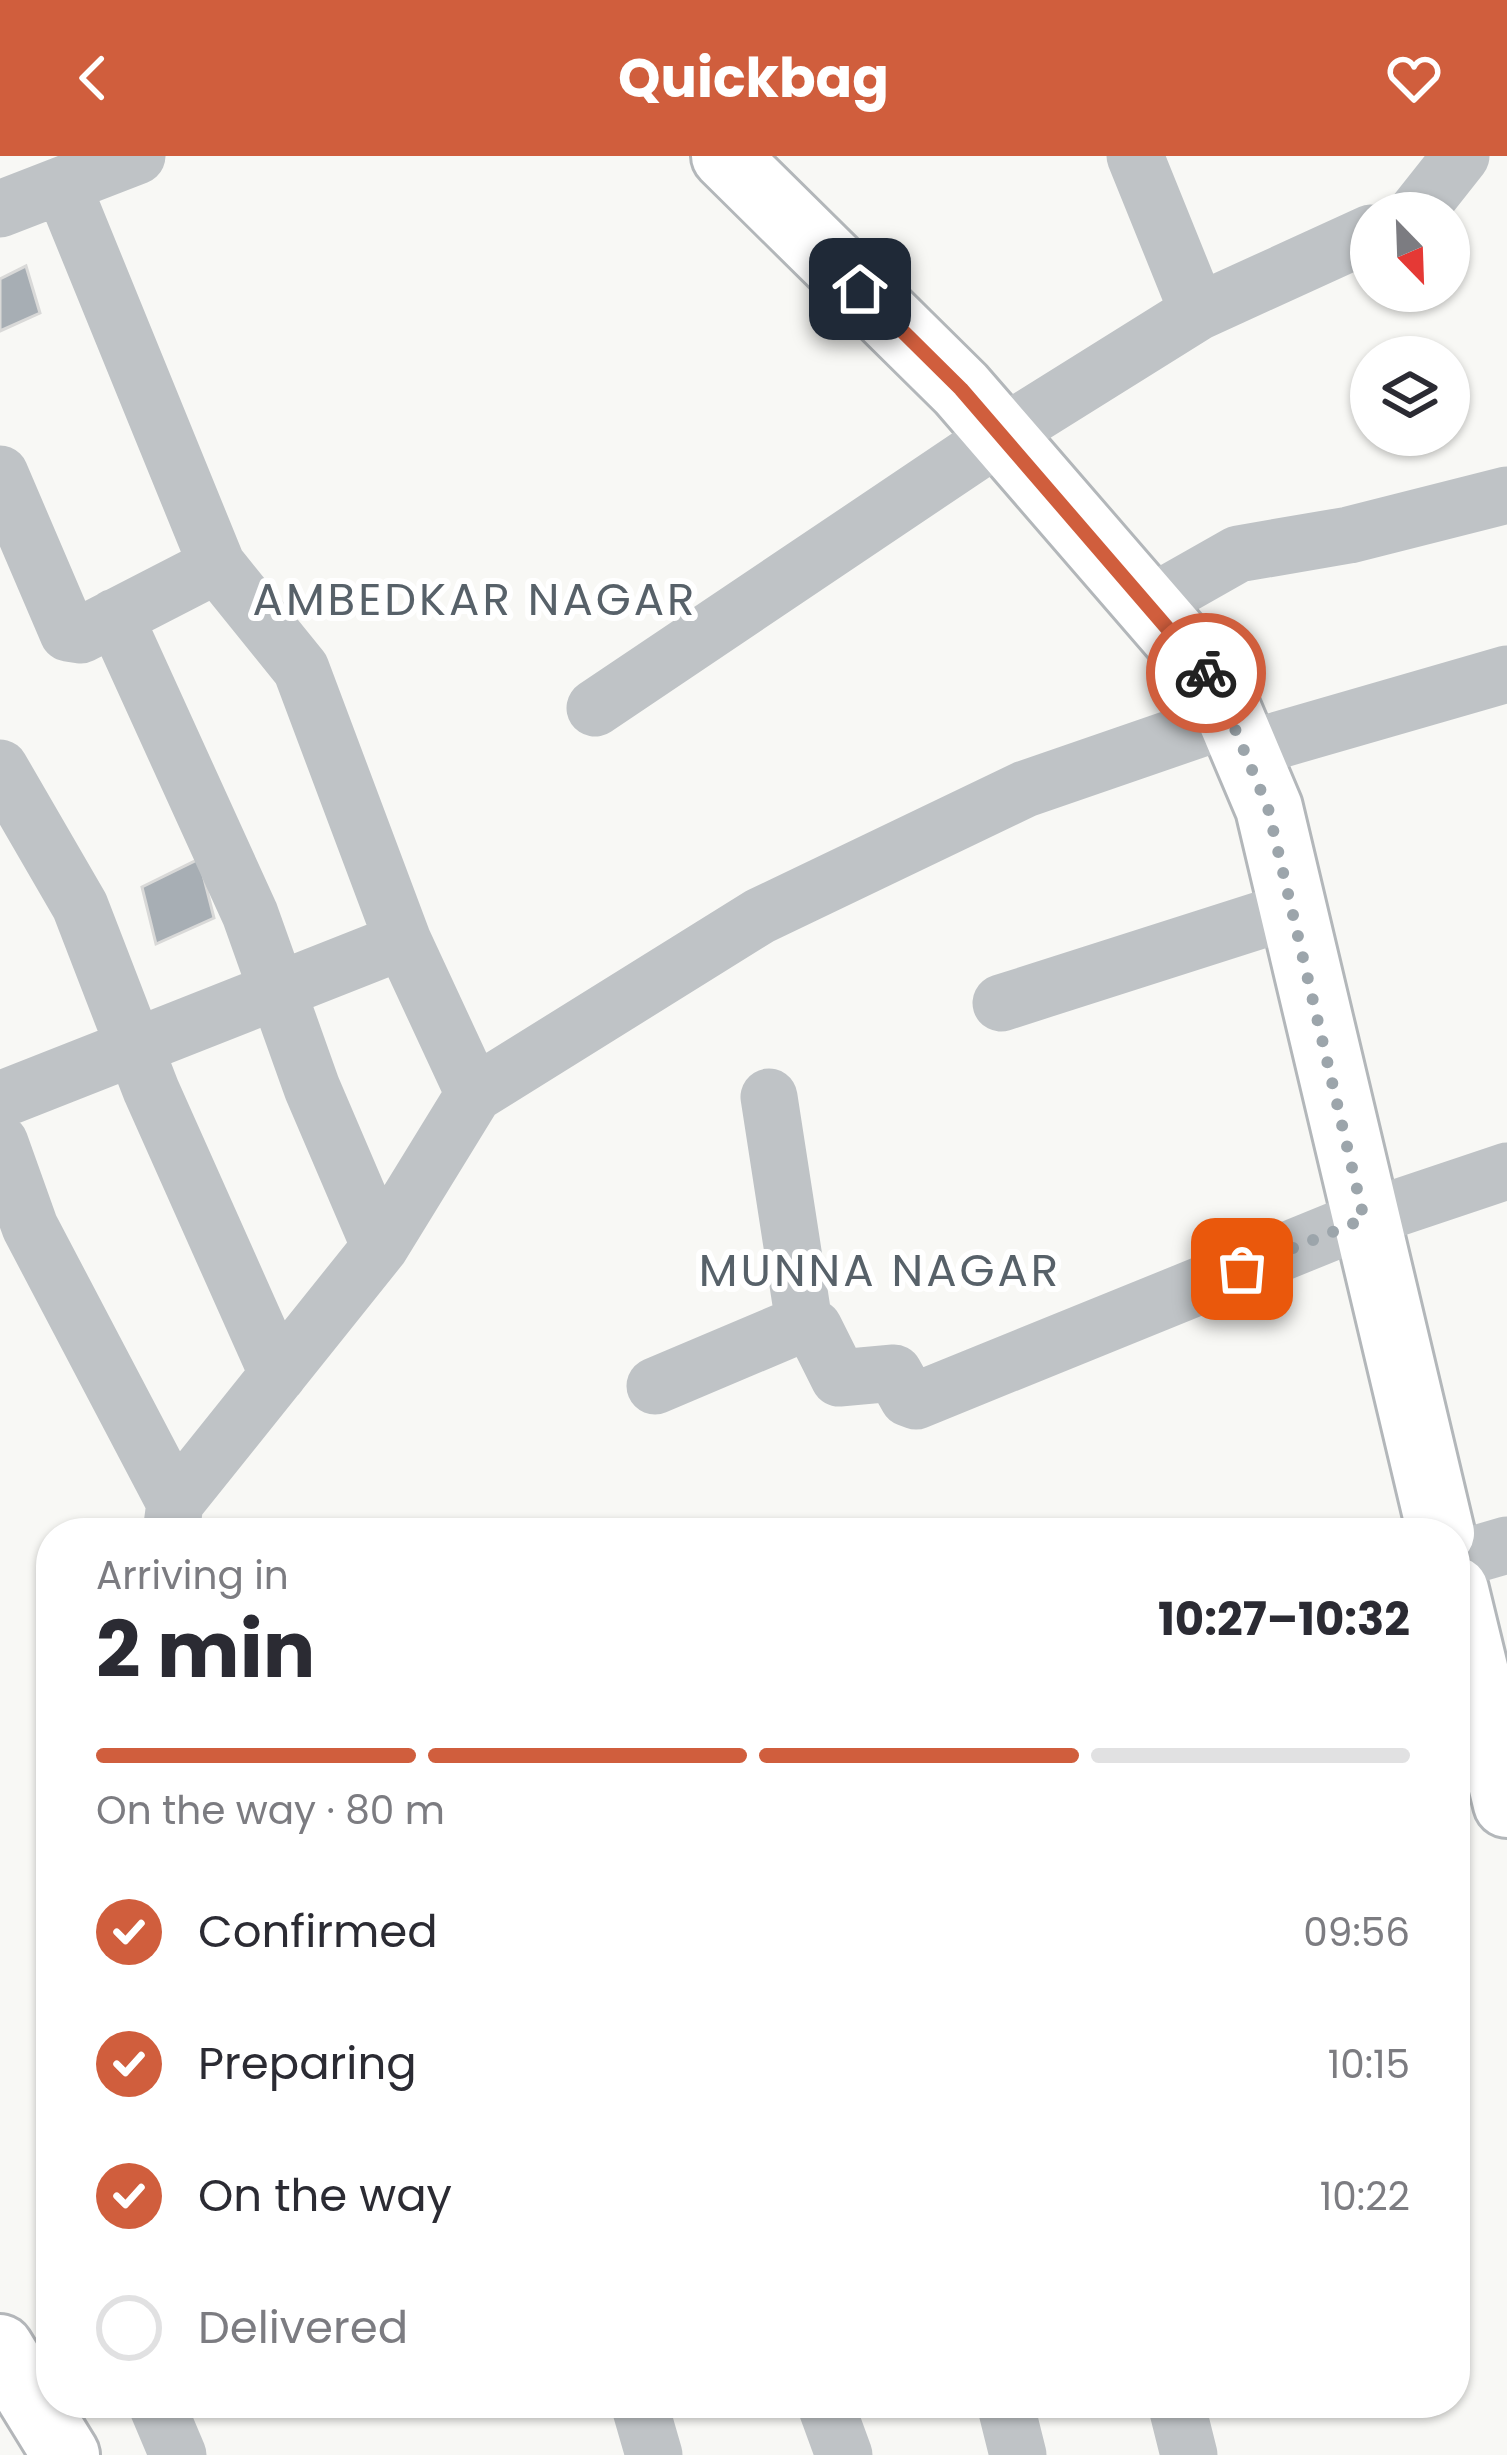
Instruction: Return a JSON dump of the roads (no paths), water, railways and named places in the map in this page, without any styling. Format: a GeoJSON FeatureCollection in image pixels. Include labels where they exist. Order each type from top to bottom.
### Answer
{"type":"FeatureCollection","features":[{"type":"Feature","properties":{"kind":"main road"},"geometry":{"type":"LineString","coordinates":[[725,156],[961,389],[1217,686],[1268,808],[1437,1518]]}},
{"type":"Feature","properties":{"kind":"main road"},"geometry":{"type":"LineString","coordinates":[[1470,1652],[1507,1804]]}},
{"type":"Feature","properties":{"kind":"main road"},"geometry":{"type":"LineString","coordinates":[[0,2348],[36,2405]]}},
{"type":"Feature","properties":{"kind":"main road"},"geometry":{"type":"LineString","coordinates":[[44,2418],[67,2455]]}},
{"type":"Feature","properties":{"kind":"street"},"geometry":{"type":"LineString","coordinates":[[0,209],[137,156]]}},
{"type":"Feature","properties":{"kind":"street"},"geometry":{"type":"LineString","coordinates":[[1136,156],[1198,311]]}},
{"type":"Feature","properties":{"kind":"street"},"geometry":{"type":"LineString","coordinates":[[1433,192],[1461,156]]}},
{"type":"Feature","properties":{"kind":"street"},"geometry":{"type":"LineString","coordinates":[[63,187],[217,566],[301,670],[403,941],[474,1094]]}},
{"type":"Feature","properties":{"kind":"street"},"geometry":{"type":"LineString","coordinates":[[596,708],[1001,435],[1198,311],[1350,242]]}},
{"type":"Feature","properties":{"kind":"street"},"geometry":{"type":"LineString","coordinates":[[0,474],[68,633],[81,635],[217,566]]}},
{"type":"Feature","properties":{"kind":"street"},"geometry":{"type":"LineString","coordinates":[[1148,605],[1238,554],[1349,535],[1507,495]]}},
{"type":"Feature","properties":{"kind":"street"},"geometry":{"type":"LineString","coordinates":[[115,616],[250,914],[312,1088],[380,1247]]}},
{"type":"Feature","properties":{"kind":"street"},"geometry":{"type":"LineString","coordinates":[[0,1143],[30,1227],[173,1518],[380,1247],[474,1094],[760,916],[1025,789],[1238,734],[1507,674]]}},
{"type":"Feature","properties":{"kind":"street"},"geometry":{"type":"LineString","coordinates":[[0,768],[80,906],[135,1049],[278,1375]]}},
{"type":"Feature","properties":{"kind":"street"},"geometry":{"type":"LineString","coordinates":[[1001,1004],[1292,910]]}},
{"type":"Feature","properties":{"kind":"street"},"geometry":{"type":"LineString","coordinates":[[0,1100],[403,941]]}},
{"type":"Feature","properties":{"kind":"street"},"geometry":{"type":"LineString","coordinates":[[769,1097],[804,1323]]}},
{"type":"Feature","properties":{"kind":"street"},"geometry":{"type":"LineString","coordinates":[[655,1386],[804,1323],[814,1328],[839,1378],[894,1373],[908,1398],[916,1401],[1364,1219],[1507,1172]]}},
{"type":"Feature","properties":{"kind":"street"},"geometry":{"type":"LineString","coordinates":[[1470,1556],[1507,1545]]}},
{"type":"Feature","properties":{"kind":"street"},"geometry":{"type":"LineString","coordinates":[[162,2418],[178,2455]]}},
{"type":"Feature","properties":{"kind":"street"},"geometry":{"type":"LineString","coordinates":[[643,2418],[654,2455]]}},
{"type":"Feature","properties":{"kind":"street"},"geometry":{"type":"LineString","coordinates":[[830,2418],[844,2455]]}},
{"type":"Feature","properties":{"kind":"street"},"geometry":{"type":"LineString","coordinates":[[1009,2418],[1018,2455]]}},
{"type":"Feature","properties":{"kind":"street"},"geometry":{"type":"LineString","coordinates":[[1180,2418],[1189,2455]]}},
{"type":"Feature","properties":{"kind":"district","name":"AMBEDKAR NAGAR"},"geometry":{"type":"Point","coordinates":[475,599]}},
{"type":"Feature","properties":{"kind":"district","name":"MUNNA NAGAR"},"geometry":{"type":"Point","coordinates":[880,1270]}}]}
